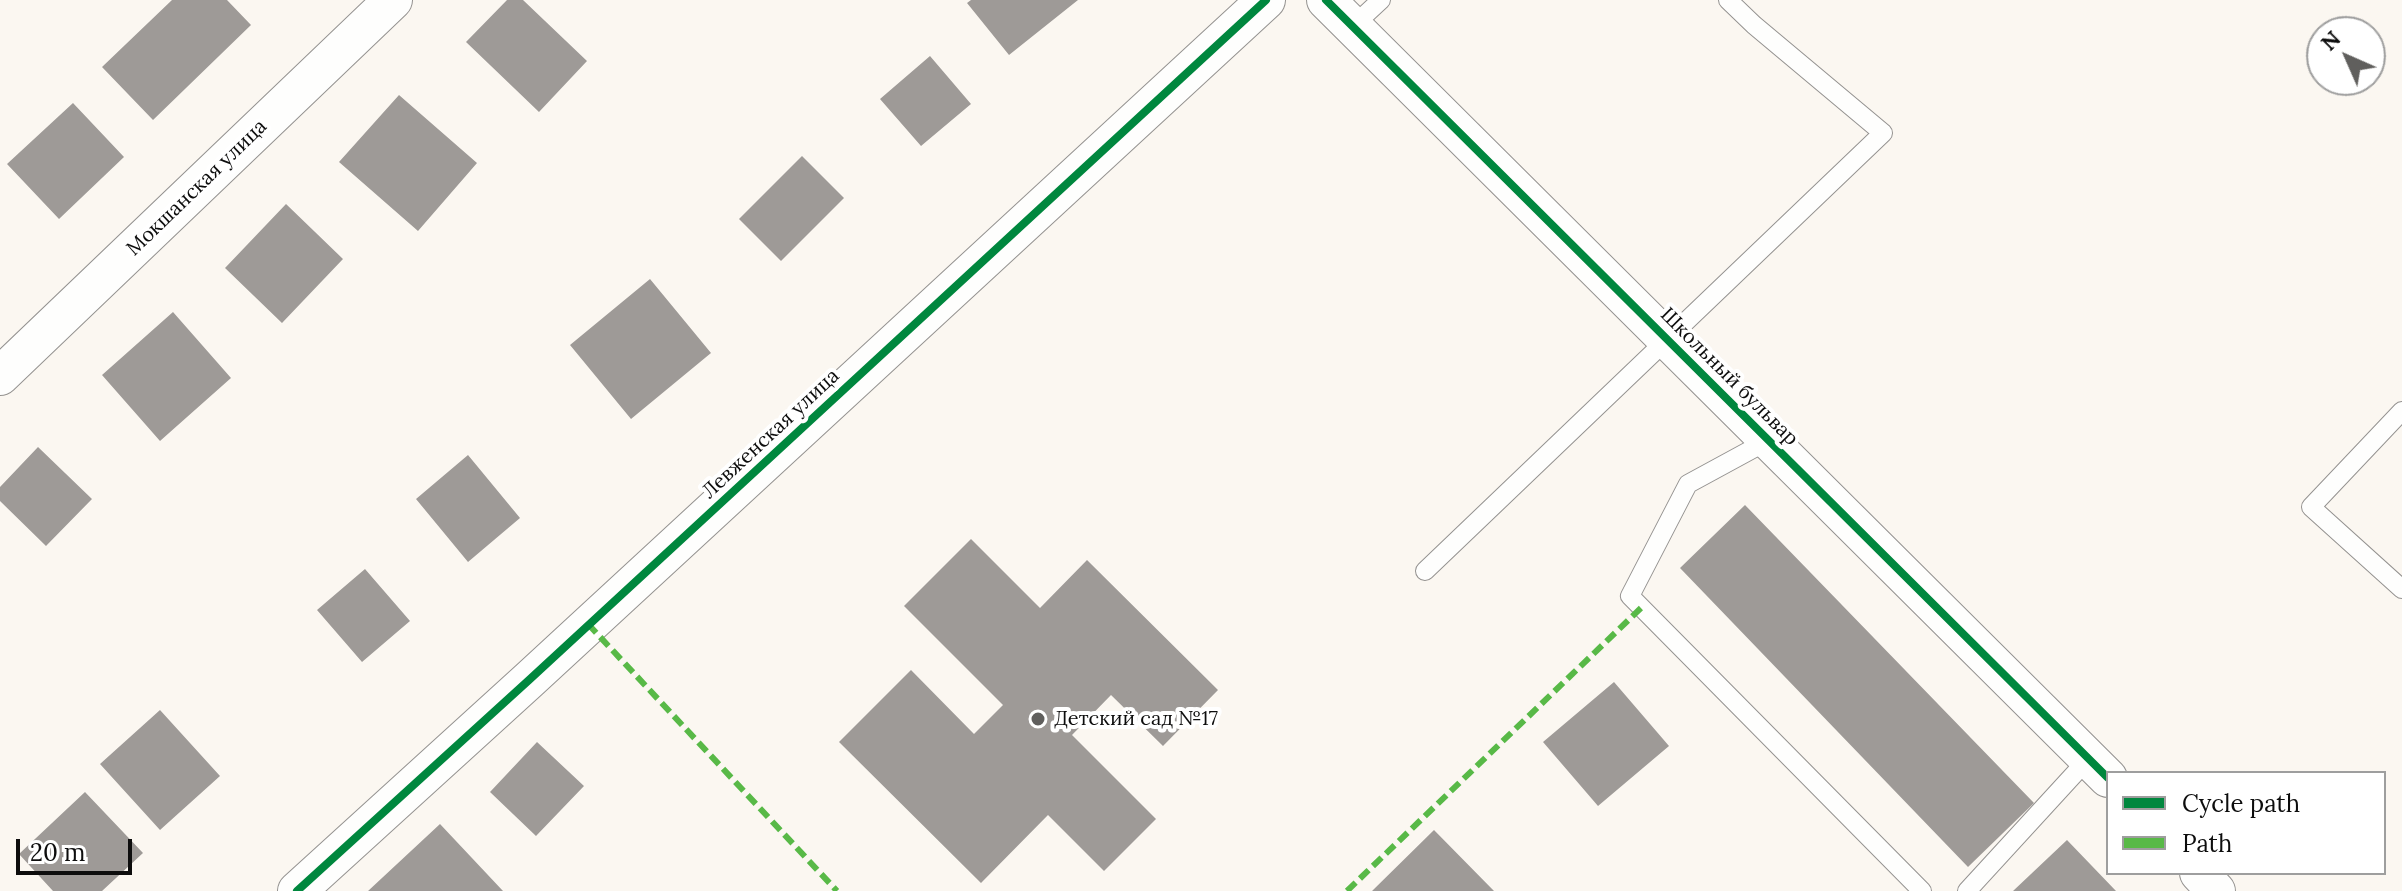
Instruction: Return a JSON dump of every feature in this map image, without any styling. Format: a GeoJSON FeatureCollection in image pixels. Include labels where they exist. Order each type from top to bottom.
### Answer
{"type":"FeatureCollection","features":[{"type":"Feature","properties":{"kind":"street","name":"Мокшанская улица"},"geometry":{"type":"LineString","coordinates":[[0,376],[393,0]]}},
{"type":"Feature","properties":{"kind":"street","name":"Левженская улица"},"geometry":{"type":"LineString","coordinates":[[297,891],[1266,0]]}},
{"type":"Feature","properties":{"kind":"street","name":"Школьный бульвар"},"geometry":{"type":"LineString","coordinates":[[1326,0],[2099,768]]}},
{"type":"Feature","properties":{"kind":"street"},"geometry":{"type":"LineString","coordinates":[[2201,875],[2216,891]]}},
{"type":"Feature","properties":{"kind":"lane"},"geometry":{"type":"LineString","coordinates":[[1353,26],[1381,0]]}},
{"type":"Feature","properties":{"kind":"lane"},"geometry":{"type":"LineString","coordinates":[[1425,571],[1883,133],[1728,0]]}},
{"type":"Feature","properties":{"kind":"lane"},"geometry":{"type":"LineString","coordinates":[[2402,411],[2311,507],[2402,589]]}},
{"type":"Feature","properties":{"kind":"lane"},"geometry":{"type":"LineString","coordinates":[[1769,440],[1688,484],[1630,596],[1922,891]]}},
{"type":"Feature","properties":{"kind":"lane"},"geometry":{"type":"LineString","coordinates":[[1967,891],[2099,768]]}},
{"type":"Feature","properties":{"kind":"building"},"geometry":{"type":"Polygon","coordinates":[[[172,0],[227,0],[251,25],[153,120],[102,67],[172,0]]]}},
{"type":"Feature","properties":{"kind":"building"},"geometry":{"type":"Polygon","coordinates":[[[507,0],[523,0],[587,61],[539,112],[466,42],[507,0]]]}},
{"type":"Feature","properties":{"kind":"building"},"geometry":{"type":"Polygon","coordinates":[[[971,0],[1078,0],[1009,55],[967,3],[971,0]]]}},
{"type":"Feature","properties":{"kind":"building"},"geometry":{"type":"Polygon","coordinates":[[[930,56],[971,104],[921,146],[880,99],[930,56]]]}},
{"type":"Feature","properties":{"kind":"building"},"geometry":{"type":"Polygon","coordinates":[[[399,95],[477,163],[418,231],[339,162],[399,95]]]}},
{"type":"Feature","properties":{"kind":"building"},"geometry":{"type":"Polygon","coordinates":[[[73,103],[124,157],[59,219],[7,164],[73,103]]]}},
{"type":"Feature","properties":{"kind":"building"},"geometry":{"type":"Polygon","coordinates":[[[802,156],[844,198],[781,261],[739,219],[802,156]]]}},
{"type":"Feature","properties":{"kind":"building"},"geometry":{"type":"Polygon","coordinates":[[[286,204],[343,259],[282,323],[225,268],[286,204]]]}},
{"type":"Feature","properties":{"kind":"building"},"geometry":{"type":"Polygon","coordinates":[[[650,279],[711,353],[631,419],[570,345],[650,279]]]}},
{"type":"Feature","properties":{"kind":"building"},"geometry":{"type":"Polygon","coordinates":[[[173,312],[231,378],[160,441],[102,375],[173,312]]]}},
{"type":"Feature","properties":{"kind":"building"},"geometry":{"type":"Polygon","coordinates":[[[38,447],[92,499],[46,546],[0,501],[0,487],[38,447]]]}},
{"type":"Feature","properties":{"kind":"building"},"geometry":{"type":"Polygon","coordinates":[[[468,455],[520,518],[468,562],[416,499],[468,455]]]}},
{"type":"Feature","properties":{"kind":"building"},"geometry":{"type":"Polygon","coordinates":[[[1745,505],[2034,803],[1968,867],[1680,568],[1745,505]]]}},
{"type":"Feature","properties":{"kind":"building","name":"Детский сад №17"},"geometry":{"type":"Polygon","coordinates":[[[971,539],[1040,608],[1087,560],[1218,690],[1163,746],[1111,695],[1072,735],[1156,819],[1104,871],[1048,815],[981,883],[839,742],[911,670],[974,734],[1003,705],[904,606],[971,539]]]}},
{"type":"Feature","properties":{"kind":"building"},"geometry":{"type":"Polygon","coordinates":[[[365,569],[410,621],[362,662],[317,610],[365,569]]]}},
{"type":"Feature","properties":{"kind":"building"},"geometry":{"type":"Polygon","coordinates":[[[1614,682],[1669,746],[1598,806],[1543,742],[1614,682]]]}},
{"type":"Feature","properties":{"kind":"building"},"geometry":{"type":"Polygon","coordinates":[[[160,710],[220,776],[160,830],[100,764],[160,710]]]}},
{"type":"Feature","properties":{"kind":"building"},"geometry":{"type":"Polygon","coordinates":[[[537,742],[584,786],[536,836],[490,792],[537,742]]]}},
{"type":"Feature","properties":{"kind":"building"},"geometry":{"type":"Polygon","coordinates":[[[85,792],[143,853],[102,891],[53,891],[19,854],[85,792]]]}},
{"type":"Feature","properties":{"kind":"building"},"geometry":{"type":"Polygon","coordinates":[[[440,824],[503,891],[368,891],[440,824]]]}},
{"type":"Feature","properties":{"kind":"building"},"geometry":{"type":"Polygon","coordinates":[[[1434,830],[1494,891],[1372,891],[1434,830]]]}},
{"type":"Feature","properties":{"kind":"building"},"geometry":{"type":"Polygon","coordinates":[[[2067,840],[2116,891],[2013,891],[2067,840]]]}},
{"type":"Feature","properties":{"kind":"marked path"},"geometry":{"type":"LineString","coordinates":[[1347,891],[1642,607]]}},
{"type":"Feature","properties":{"kind":"marked path"},"geometry":{"type":"LineString","coordinates":[[588,624],[837,891]]}},
{"type":"Feature","properties":{"kind":"cycle path"},"geometry":{"type":"LineString","coordinates":[[297,891],[1266,0]]}},
{"type":"Feature","properties":{"kind":"cycle path"},"geometry":{"type":"LineString","coordinates":[[1326,0],[2106,776]]}},
{"type":"Feature","properties":{"kind":"place","name":"Детский сад №17"},"geometry":{"type":"Point","coordinates":[1038,719]}}]}
